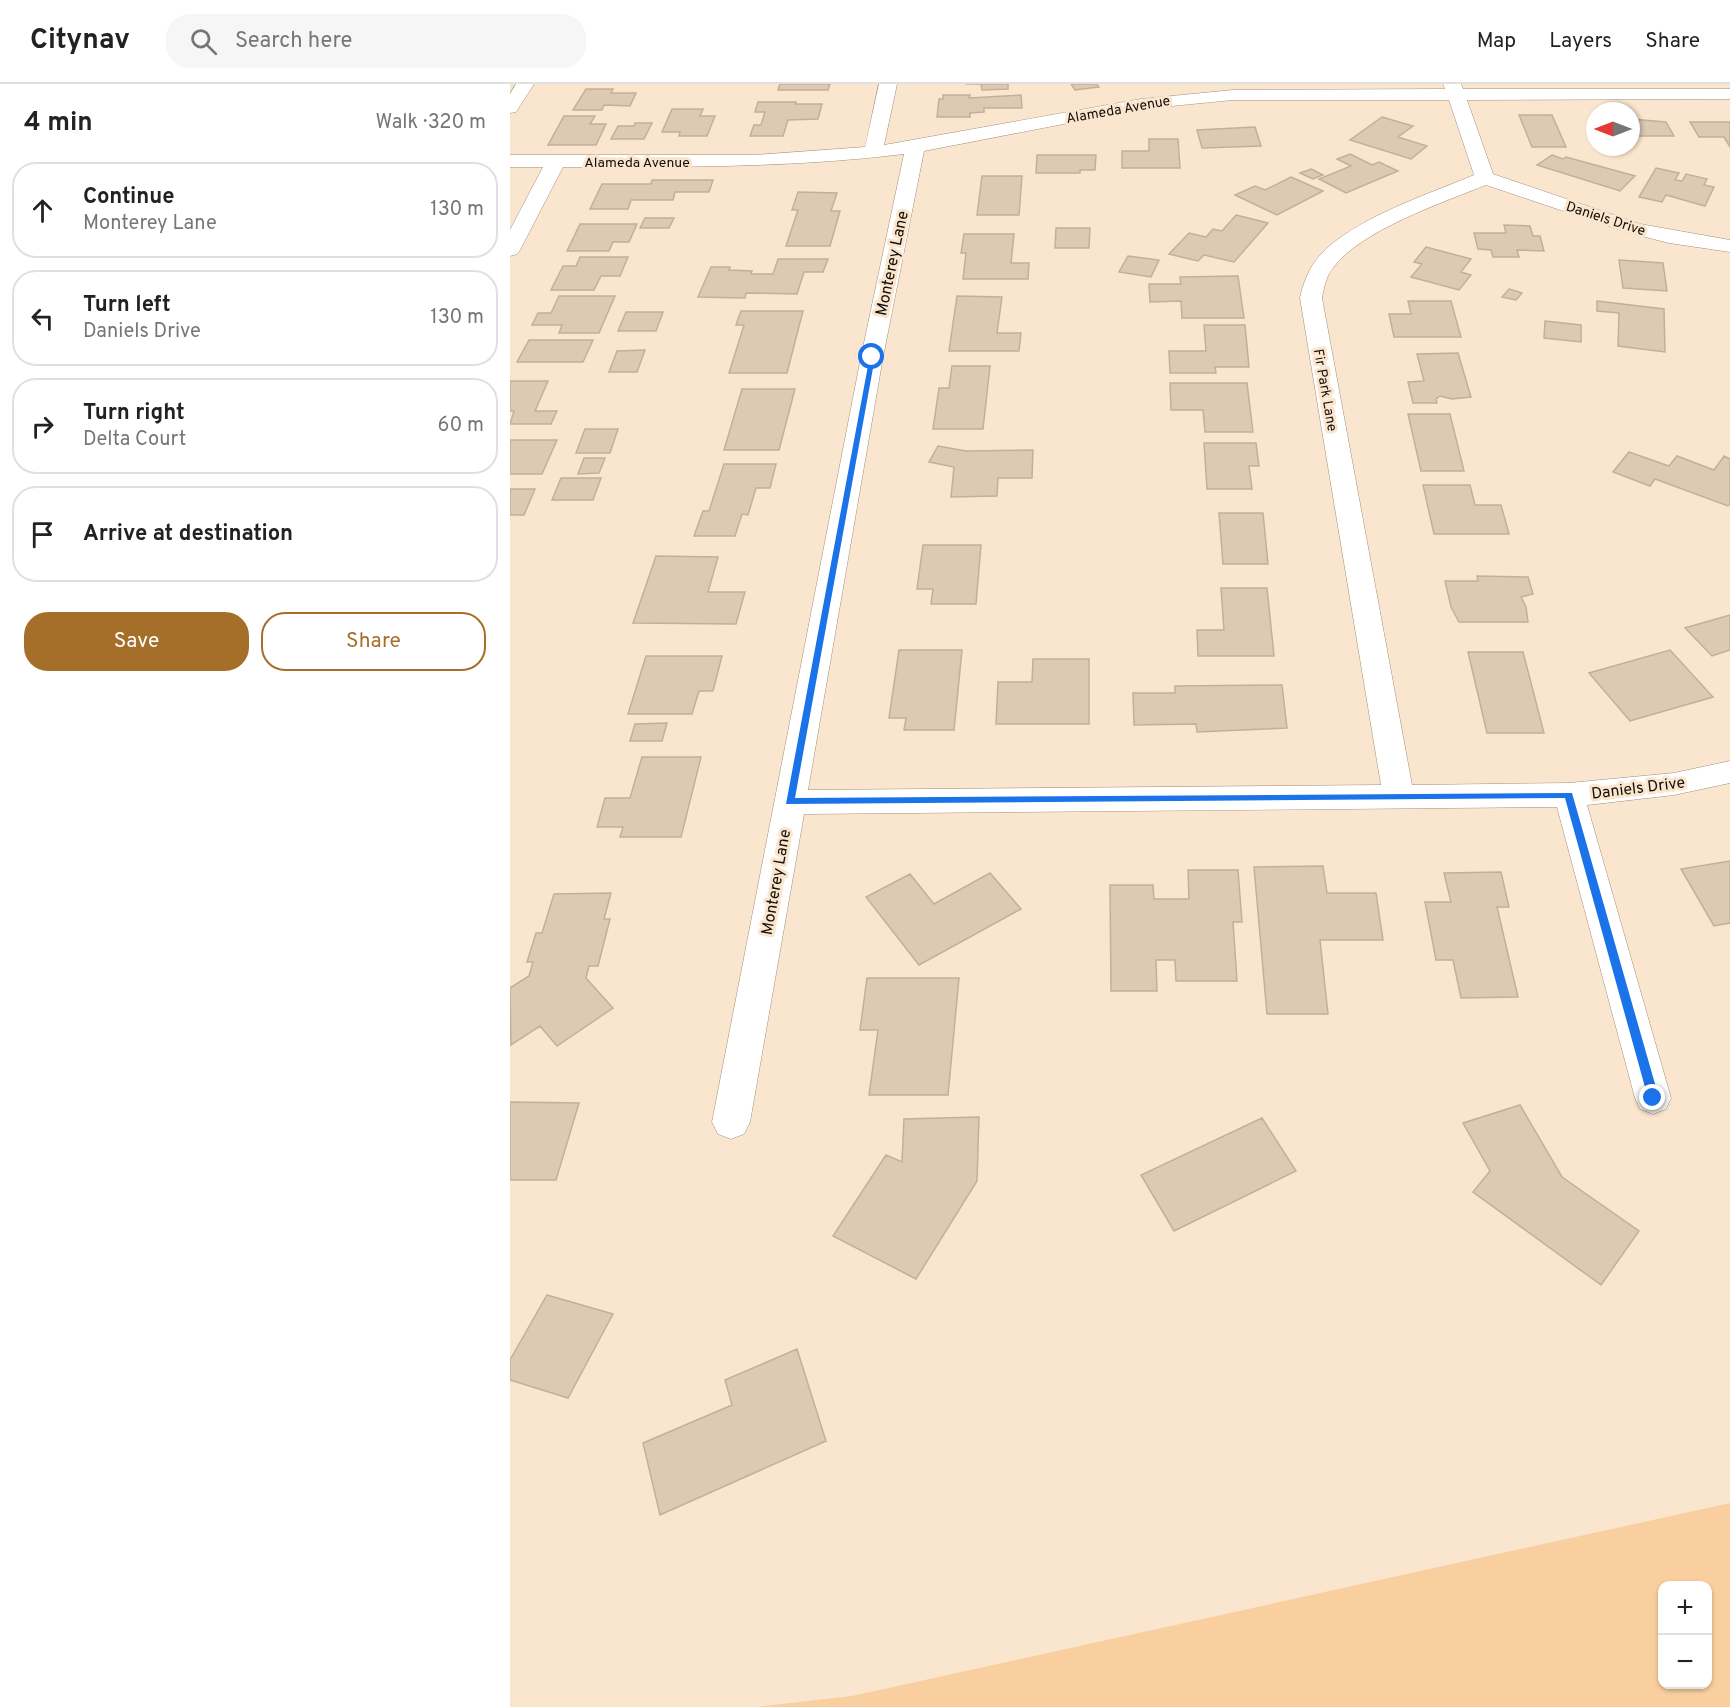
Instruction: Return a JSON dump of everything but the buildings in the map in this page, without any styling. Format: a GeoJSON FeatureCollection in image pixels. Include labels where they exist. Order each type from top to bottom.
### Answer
{"type":"FeatureCollection","features":[{"type":"Feature","properties":{"kind":"street"},"geometry":{"type":"LineString","coordinates":[[510,108],[525,84]]}},
{"type":"Feature","properties":{"kind":"street"},"geometry":{"type":"LineString","coordinates":[[873,152],[888,84]]}},
{"type":"Feature","properties":{"kind":"street"},"geometry":{"type":"LineString","coordinates":[[1454,89],[1485,178]]}},
{"type":"Feature","properties":{"kind":"street","name":"Alameda Avenue"},"geometry":{"type":"LineString","coordinates":[[510,161],[754,161],[873,152],[915,147],[1172,92],[1287,93],[1454,89],[1730,94]]}},
{"type":"Feature","properties":{"kind":"street","name":"Monterey Lane"},"geometry":{"type":"LineString","coordinates":[[731,1122],[870,368],[915,147]]}},
{"type":"Feature","properties":{"kind":"street"},"geometry":{"type":"LineString","coordinates":[[510,250],[556,161]]}},
{"type":"Feature","properties":{"kind":"street","name":"Daniels Drive"},"geometry":{"type":"LineString","coordinates":[[1485,178],[1633,228],[1669,237],[1730,246]]}},
{"type":"Feature","properties":{"kind":"street","name":"Fir Park Lane"},"geometry":{"type":"LineString","coordinates":[[1398,796],[1311,298],[1315,279],[1326,262],[1341,247],[1361,234],[1485,178]]}},
{"type":"Feature","properties":{"kind":"street","name":"Daniels Drive"},"geometry":{"type":"LineString","coordinates":[[789,802],[1569,795],[1674,784],[1730,772]]}},
{"type":"Feature","properties":{"kind":"street"},"geometry":{"type":"LineString","coordinates":[[1569,795],[1653,1098]]}},
{"type":"Feature","properties":{"kind":"shaded area"},"geometry":{"type":"Polygon","coordinates":[[[1730,1503],[1730,1707],[755,1707],[852,1696],[1730,1503]]]}},
{"type":"Feature","properties":{"kind":"route"},"geometry":{"type":"LineString","coordinates":[[872,357],[789,802],[1569,795],[1653,1098]]}}]}
